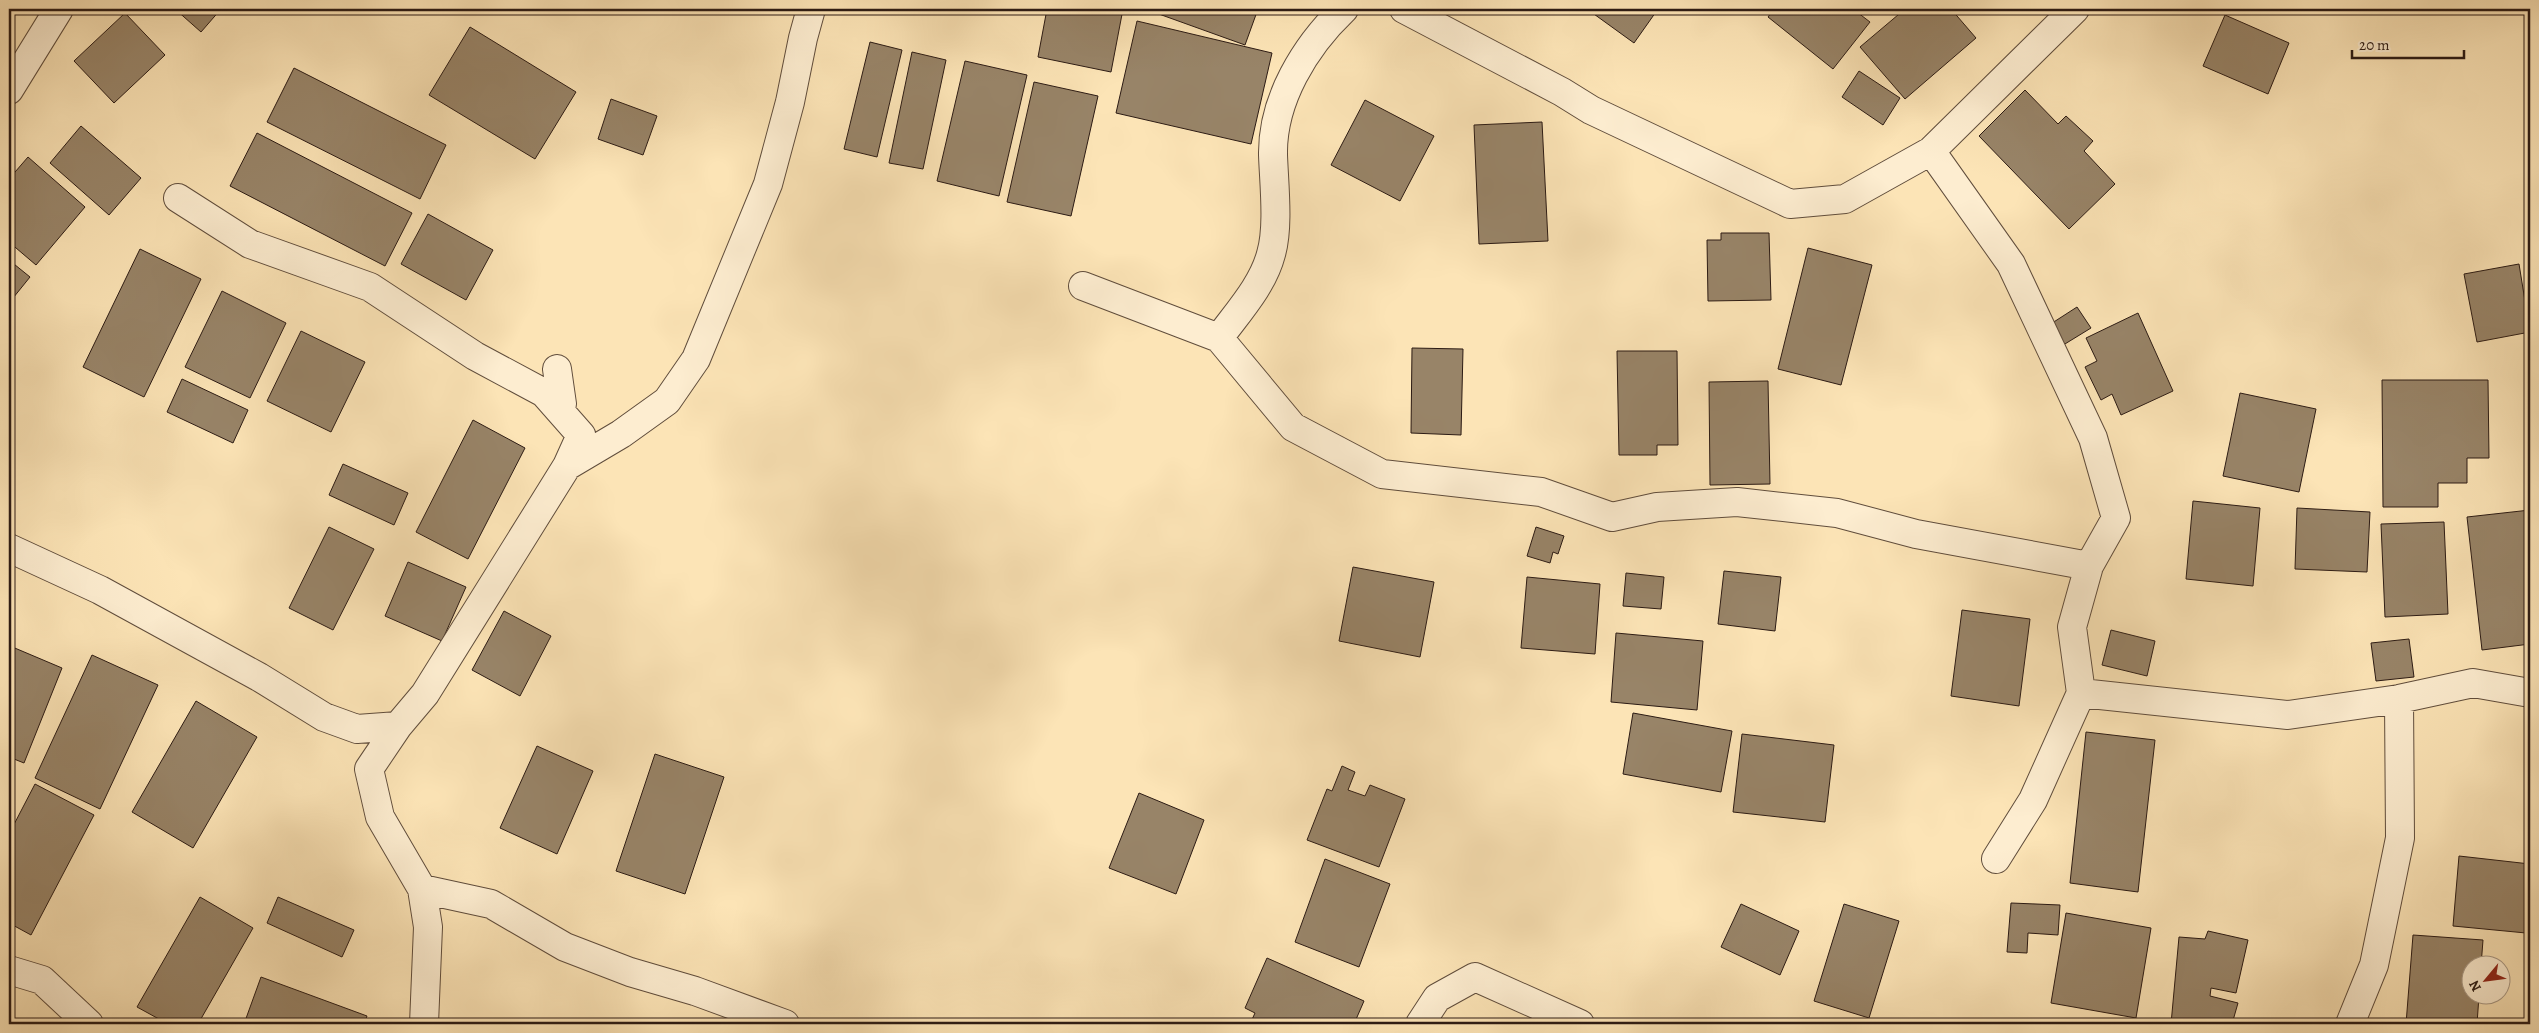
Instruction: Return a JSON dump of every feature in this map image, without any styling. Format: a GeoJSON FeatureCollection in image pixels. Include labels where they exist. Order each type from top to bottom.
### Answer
{"type":"FeatureCollection","features":[{"type":"Feature","properties":{"kind":"street"},"geometry":{"type":"LineString","coordinates":[[9,90],[59,9]]}},
{"type":"Feature","properties":{"kind":"street"},"geometry":{"type":"LineString","coordinates":[[567,466],[621,434],[667,401],[696,359],[768,184],[790,102],[811,9]]}},
{"type":"Feature","properties":{"kind":"street"},"geometry":{"type":"LineString","coordinates":[[1404,9],[1562,92],[1592,110],[1790,204],[1845,199],[1931,151],[2074,9]]}},
{"type":"Feature","properties":{"kind":"street"},"geometry":{"type":"LineString","coordinates":[[1219,338],[1263,277],[1272,253],[1275,205],[1274,127],[1278,109],[1292,78],[1330,14]]}},
{"type":"Feature","properties":{"kind":"street"},"geometry":{"type":"LineString","coordinates":[[1931,151],[2011,264],[2093,438],[2116,518],[2089,566],[2072,627],[2081,693],[2033,800],[1996,859]]}},
{"type":"Feature","properties":{"kind":"street"},"geometry":{"type":"LineString","coordinates":[[178,198],[250,244],[370,287],[475,356],[562,404],[557,369]]}},
{"type":"Feature","properties":{"kind":"street"},"geometry":{"type":"LineString","coordinates":[[1083,286],[1178,320],[1219,338],[1293,427],[1382,474],[1541,492],[1612,517],[1657,507],[1737,502],[1837,513],[1916,534],[2089,566]]}},
{"type":"Feature","properties":{"kind":"street"},"geometry":{"type":"LineString","coordinates":[[369,769],[398,726],[425,694],[567,466],[581,435],[544,393]]}},
{"type":"Feature","properties":{"kind":"street"},"geometry":{"type":"LineString","coordinates":[[9,548],[100,590],[259,677],[324,717],[357,729],[398,726]]}},
{"type":"Feature","properties":{"kind":"street"},"geometry":{"type":"LineString","coordinates":[[2081,693],[2288,715],[2400,699],[2473,683],[2530,693]]}},
{"type":"Feature","properties":{"kind":"street"},"geometry":{"type":"LineString","coordinates":[[2350,1024],[2374,965],[2400,838],[2400,699]]}},
{"type":"Feature","properties":{"kind":"street"},"geometry":{"type":"LineString","coordinates":[[357,729],[372,755],[369,769],[380,817],[422,889],[428,927],[424,1024]]}},
{"type":"Feature","properties":{"kind":"street"},"geometry":{"type":"LineString","coordinates":[[422,889],[490,904],[565,947],[630,972],[695,991],[785,1024]]}},
{"type":"Feature","properties":{"kind":"street"},"geometry":{"type":"LineString","coordinates":[[9,970],[42,980],[89,1024]]}},
{"type":"Feature","properties":{"kind":"street"},"geometry":{"type":"LineString","coordinates":[[1420,1024],[1437,998],[1475,977],[1580,1024]]}},
{"type":"Feature","properties":{"kind":"building"},"geometry":{"type":"Polygon","coordinates":[[[175,9],[221,9],[201,32],[175,9]]]}},
{"type":"Feature","properties":{"kind":"building"},"geometry":{"type":"Polygon","coordinates":[[[1047,9],[1123,9],[1111,72],[1038,57],[1047,9]]]}},
{"type":"Feature","properties":{"kind":"building"},"geometry":{"type":"Polygon","coordinates":[[[1145,9],[1258,9],[1245,45],[1145,9]]]}},
{"type":"Feature","properties":{"kind":"building"},"geometry":{"type":"Polygon","coordinates":[[[1587,9],[1658,9],[1634,43],[1587,9]]]}},
{"type":"Feature","properties":{"kind":"building"},"geometry":{"type":"Polygon","coordinates":[[[1774,9],[1853,9],[1870,22],[1833,69],[1768,17],[1774,9]]]}},
{"type":"Feature","properties":{"kind":"building"},"geometry":{"type":"Polygon","coordinates":[[[1905,9],[1951,9],[1976,38],[1905,99],[1860,47],[1905,9]]]}},
{"type":"Feature","properties":{"kind":"building"},"geometry":{"type":"Polygon","coordinates":[[[125,13],[165,55],[114,103],[74,61],[125,13]]]}},
{"type":"Feature","properties":{"kind":"building"},"geometry":{"type":"Polygon","coordinates":[[[2225,15],[2289,43],[2268,94],[2203,66],[2225,15]]]}},
{"type":"Feature","properties":{"kind":"building"},"geometry":{"type":"Polygon","coordinates":[[[1137,21],[1272,53],[1251,144],[1116,113],[1137,21]]]}},
{"type":"Feature","properties":{"kind":"building"},"geometry":{"type":"Polygon","coordinates":[[[470,27],[576,92],[535,159],[429,95],[470,27]]]}},
{"type":"Feature","properties":{"kind":"building"},"geometry":{"type":"Polygon","coordinates":[[[870,42],[902,50],[877,157],[844,149],[870,42]]]}},
{"type":"Feature","properties":{"kind":"building"},"geometry":{"type":"Polygon","coordinates":[[[912,52],[946,60],[923,169],[889,163],[912,52]]]}},
{"type":"Feature","properties":{"kind":"building"},"geometry":{"type":"Polygon","coordinates":[[[965,61],[1027,75],[999,196],[937,181],[965,61]]]}},
{"type":"Feature","properties":{"kind":"building"},"geometry":{"type":"Polygon","coordinates":[[[294,68],[446,145],[420,199],[267,122],[294,68]]]}},
{"type":"Feature","properties":{"kind":"building"},"geometry":{"type":"Polygon","coordinates":[[[1859,71],[1900,98],[1883,125],[1842,97],[1859,71]]]}},
{"type":"Feature","properties":{"kind":"building"},"geometry":{"type":"Polygon","coordinates":[[[1034,82],[1098,96],[1071,216],[1007,202],[1034,82]]]}},
{"type":"Feature","properties":{"kind":"building"},"geometry":{"type":"Polygon","coordinates":[[[2025,90],[2058,124],[2066,116],[2093,141],[2084,151],[2115,184],[2069,229],[1979,136],[2025,90]]]}},
{"type":"Feature","properties":{"kind":"building"},"geometry":{"type":"Polygon","coordinates":[[[611,99],[657,116],[643,155],[598,139],[611,99]]]}},
{"type":"Feature","properties":{"kind":"building"},"geometry":{"type":"Polygon","coordinates":[[[1365,100],[1434,136],[1400,201],[1331,165],[1365,100]]]}},
{"type":"Feature","properties":{"kind":"building"},"geometry":{"type":"Polygon","coordinates":[[[1542,122],[1548,241],[1479,244],[1474,125],[1542,122]]]}},
{"type":"Feature","properties":{"kind":"building"},"geometry":{"type":"Polygon","coordinates":[[[81,126],[141,178],[109,215],[50,163],[81,126]]]}},
{"type":"Feature","properties":{"kind":"building"},"geometry":{"type":"Polygon","coordinates":[[[257,133],[412,213],[385,266],[230,186],[257,133]]]}},
{"type":"Feature","properties":{"kind":"building"},"geometry":{"type":"Polygon","coordinates":[[[28,157],[85,207],[36,265],[9,242],[9,179],[28,157]]]}},
{"type":"Feature","properties":{"kind":"building"},"geometry":{"type":"Polygon","coordinates":[[[428,214],[493,250],[466,300],[401,264],[428,214]]]}},
{"type":"Feature","properties":{"kind":"building"},"geometry":{"type":"Polygon","coordinates":[[[1721,233],[1769,233],[1771,300],[1708,301],[1707,240],[1721,240],[1721,233]]]}},
{"type":"Feature","properties":{"kind":"building"},"geometry":{"type":"Polygon","coordinates":[[[1808,248],[1872,265],[1841,385],[1778,369],[1808,248]]]}},
{"type":"Feature","properties":{"kind":"building"},"geometry":{"type":"Polygon","coordinates":[[[140,249],[201,279],[144,397],[83,367],[140,249]]]}},
{"type":"Feature","properties":{"kind":"building"},"geometry":{"type":"Polygon","coordinates":[[[9,260],[30,277],[9,303],[9,260]]]}},
{"type":"Feature","properties":{"kind":"building"},"geometry":{"type":"Polygon","coordinates":[[[2519,264],[2530,332],[2477,342],[2464,274],[2519,264]]]}},
{"type":"Feature","properties":{"kind":"building"},"geometry":{"type":"Polygon","coordinates":[[[222,291],[286,323],[250,398],[185,367],[222,291]]]}},
{"type":"Feature","properties":{"kind":"building"},"geometry":{"type":"Polygon","coordinates":[[[2077,307],[2091,328],[2060,347],[2046,327],[2077,307]]]}},
{"type":"Feature","properties":{"kind":"building"},"geometry":{"type":"Polygon","coordinates":[[[2138,313],[2173,391],[2121,415],[2112,394],[2101,400],[2085,367],[2097,361],[2086,338],[2138,313]]]}},
{"type":"Feature","properties":{"kind":"building"},"geometry":{"type":"Polygon","coordinates":[[[301,331],[365,362],[331,432],[267,401],[301,331]]]}},
{"type":"Feature","properties":{"kind":"building"},"geometry":{"type":"Polygon","coordinates":[[[1412,348],[1463,349],[1461,435],[1411,433],[1412,348]]]}},
{"type":"Feature","properties":{"kind":"building"},"geometry":{"type":"Polygon","coordinates":[[[1617,351],[1677,351],[1678,445],[1657,445],[1657,455],[1619,455],[1617,351]]]}},
{"type":"Feature","properties":{"kind":"building"},"geometry":{"type":"Polygon","coordinates":[[[182,379],[248,410],[233,443],[167,412],[182,379]]]}},
{"type":"Feature","properties":{"kind":"building"},"geometry":{"type":"Polygon","coordinates":[[[2382,380],[2488,380],[2489,458],[2467,458],[2467,483],[2438,483],[2438,507],[2383,507],[2382,380]]]}},
{"type":"Feature","properties":{"kind":"building"},"geometry":{"type":"Polygon","coordinates":[[[1768,381],[1770,484],[1710,485],[1709,382],[1768,381]]]}},
{"type":"Feature","properties":{"kind":"building"},"geometry":{"type":"Polygon","coordinates":[[[2240,393],[2316,409],[2299,492],[2223,476],[2240,393]]]}},
{"type":"Feature","properties":{"kind":"building"},"geometry":{"type":"Polygon","coordinates":[[[473,420],[525,448],[468,559],[416,532],[473,420]]]}},
{"type":"Feature","properties":{"kind":"building"},"geometry":{"type":"Polygon","coordinates":[[[343,464],[408,493],[394,525],[329,495],[343,464]]]}},
{"type":"Feature","properties":{"kind":"building"},"geometry":{"type":"Polygon","coordinates":[[[2193,501],[2260,508],[2253,586],[2186,579],[2193,501]]]}},
{"type":"Feature","properties":{"kind":"building"},"geometry":{"type":"Polygon","coordinates":[[[2297,508],[2370,512],[2367,572],[2295,569],[2297,508]]]}},
{"type":"Feature","properties":{"kind":"building"},"geometry":{"type":"Polygon","coordinates":[[[2530,510],[2530,644],[2482,650],[2467,517],[2530,510]]]}},
{"type":"Feature","properties":{"kind":"building"},"geometry":{"type":"Polygon","coordinates":[[[2444,522],[2448,614],[2385,617],[2381,524],[2444,522]]]}},
{"type":"Feature","properties":{"kind":"building"},"geometry":{"type":"Polygon","coordinates":[[[329,527],[374,549],[333,630],[289,608],[329,527]]]}},
{"type":"Feature","properties":{"kind":"building"},"geometry":{"type":"Polygon","coordinates":[[[1536,527],[1564,536],[1558,554],[1553,552],[1550,563],[1527,556],[1536,527]]]}},
{"type":"Feature","properties":{"kind":"building"},"geometry":{"type":"Polygon","coordinates":[[[408,562],[466,587],[442,641],[385,616],[408,562]]]}},
{"type":"Feature","properties":{"kind":"building"},"geometry":{"type":"Polygon","coordinates":[[[1353,567],[1434,582],[1420,657],[1339,641],[1353,567]]]}},
{"type":"Feature","properties":{"kind":"building"},"geometry":{"type":"Polygon","coordinates":[[[1724,571],[1781,577],[1775,631],[1718,624],[1724,571]]]}},
{"type":"Feature","properties":{"kind":"building"},"geometry":{"type":"Polygon","coordinates":[[[1626,573],[1664,577],[1661,609],[1623,606],[1626,573]]]}},
{"type":"Feature","properties":{"kind":"building"},"geometry":{"type":"Polygon","coordinates":[[[1527,577],[1600,584],[1595,654],[1521,648],[1527,577]]]}},
{"type":"Feature","properties":{"kind":"building"},"geometry":{"type":"Polygon","coordinates":[[[1962,610],[2030,619],[2019,706],[1951,696],[1962,610]]]}},
{"type":"Feature","properties":{"kind":"building"},"geometry":{"type":"Polygon","coordinates":[[[504,611],[551,636],[520,696],[472,670],[504,611]]]}},
{"type":"Feature","properties":{"kind":"building"},"geometry":{"type":"Polygon","coordinates":[[[2111,630],[2155,641],[2147,676],[2102,665],[2111,630]]]}},
{"type":"Feature","properties":{"kind":"building"},"geometry":{"type":"Polygon","coordinates":[[[1616,633],[1703,641],[1697,710],[1611,702],[1616,633]]]}},
{"type":"Feature","properties":{"kind":"building"},"geometry":{"type":"Polygon","coordinates":[[[2409,639],[2414,677],[2376,681],[2371,643],[2409,639]]]}},
{"type":"Feature","properties":{"kind":"building"},"geometry":{"type":"Polygon","coordinates":[[[10,646],[62,668],[24,763],[9,757],[10,646]]]}},
{"type":"Feature","properties":{"kind":"building"},"geometry":{"type":"Polygon","coordinates":[[[92,655],[158,685],[100,809],[35,778],[92,655]]]}},
{"type":"Feature","properties":{"kind":"building"},"geometry":{"type":"Polygon","coordinates":[[[196,701],[257,737],[193,848],[132,812],[196,701]]]}},
{"type":"Feature","properties":{"kind":"building"},"geometry":{"type":"Polygon","coordinates":[[[1633,713],[1732,731],[1721,792],[1623,774],[1633,713]]]}},
{"type":"Feature","properties":{"kind":"building"},"geometry":{"type":"Polygon","coordinates":[[[2086,732],[2155,740],[2138,892],[2070,883],[2086,732]]]}},
{"type":"Feature","properties":{"kind":"building"},"geometry":{"type":"Polygon","coordinates":[[[1742,734],[1834,745],[1825,822],[1733,812],[1742,734]]]}},
{"type":"Feature","properties":{"kind":"building"},"geometry":{"type":"Polygon","coordinates":[[[537,746],[593,771],[557,854],[500,828],[537,746]]]}},
{"type":"Feature","properties":{"kind":"building"},"geometry":{"type":"Polygon","coordinates":[[[655,754],[724,777],[685,894],[616,871],[655,754]]]}},
{"type":"Feature","properties":{"kind":"building"},"geometry":{"type":"Polygon","coordinates":[[[1342,766],[1355,772],[1348,790],[1365,796],[1370,785],[1405,799],[1379,867],[1307,840],[1327,789],[1332,791],[1342,766]]]}},
{"type":"Feature","properties":{"kind":"building"},"geometry":{"type":"Polygon","coordinates":[[[35,784],[94,815],[31,935],[9,923],[9,834],[35,784]]]}},
{"type":"Feature","properties":{"kind":"building"},"geometry":{"type":"Polygon","coordinates":[[[1139,793],[1204,820],[1176,894],[1109,868],[1139,793]]]}},
{"type":"Feature","properties":{"kind":"building"},"geometry":{"type":"Polygon","coordinates":[[[2459,856],[2530,864],[2526,933],[2453,926],[2459,856]]]}},
{"type":"Feature","properties":{"kind":"building"},"geometry":{"type":"Polygon","coordinates":[[[1325,859],[1390,884],[1359,967],[1295,942],[1325,859]]]}},
{"type":"Feature","properties":{"kind":"building"},"geometry":{"type":"Polygon","coordinates":[[[200,897],[253,928],[198,1024],[168,1024],[137,1007],[200,897]]]}},
{"type":"Feature","properties":{"kind":"building"},"geometry":{"type":"Polygon","coordinates":[[[278,897],[354,930],[342,957],[267,923],[278,897]]]}},
{"type":"Feature","properties":{"kind":"building"},"geometry":{"type":"Polygon","coordinates":[[[2011,903],[2060,905],[2058,935],[2028,933],[2027,953],[2007,952],[2011,903]]]}},
{"type":"Feature","properties":{"kind":"building"},"geometry":{"type":"Polygon","coordinates":[[[1741,904],[1799,931],[1780,975],[1721,947],[1741,904]]]}},
{"type":"Feature","properties":{"kind":"building"},"geometry":{"type":"Polygon","coordinates":[[[1844,904],[1899,921],[1869,1018],[1814,1001],[1844,904]]]}},
{"type":"Feature","properties":{"kind":"building"},"geometry":{"type":"Polygon","coordinates":[[[2066,913],[2151,928],[2136,1018],[2051,1003],[2066,913]]]}},
{"type":"Feature","properties":{"kind":"building"},"geometry":{"type":"Polygon","coordinates":[[[2208,931],[2248,940],[2236,993],[2211,988],[2210,996],[2238,1003],[2232,1024],[2171,1024],[2179,937],[2205,939],[2208,931]]]}},
{"type":"Feature","properties":{"kind":"building"},"geometry":{"type":"Polygon","coordinates":[[[2413,935],[2483,940],[2482,956],[2462,956],[2462,1006],[2478,1006],[2477,1024],[2406,1024],[2413,935]]]}},
{"type":"Feature","properties":{"kind":"building"},"geometry":{"type":"Polygon","coordinates":[[[1267,958],[1364,1001],[1354,1024],[1250,1024],[1255,1013],[1245,1008],[1267,958]]]}},
{"type":"Feature","properties":{"kind":"building"},"geometry":{"type":"Polygon","coordinates":[[[261,977],[367,1016],[364,1024],[244,1024],[261,977]]]}}]}
